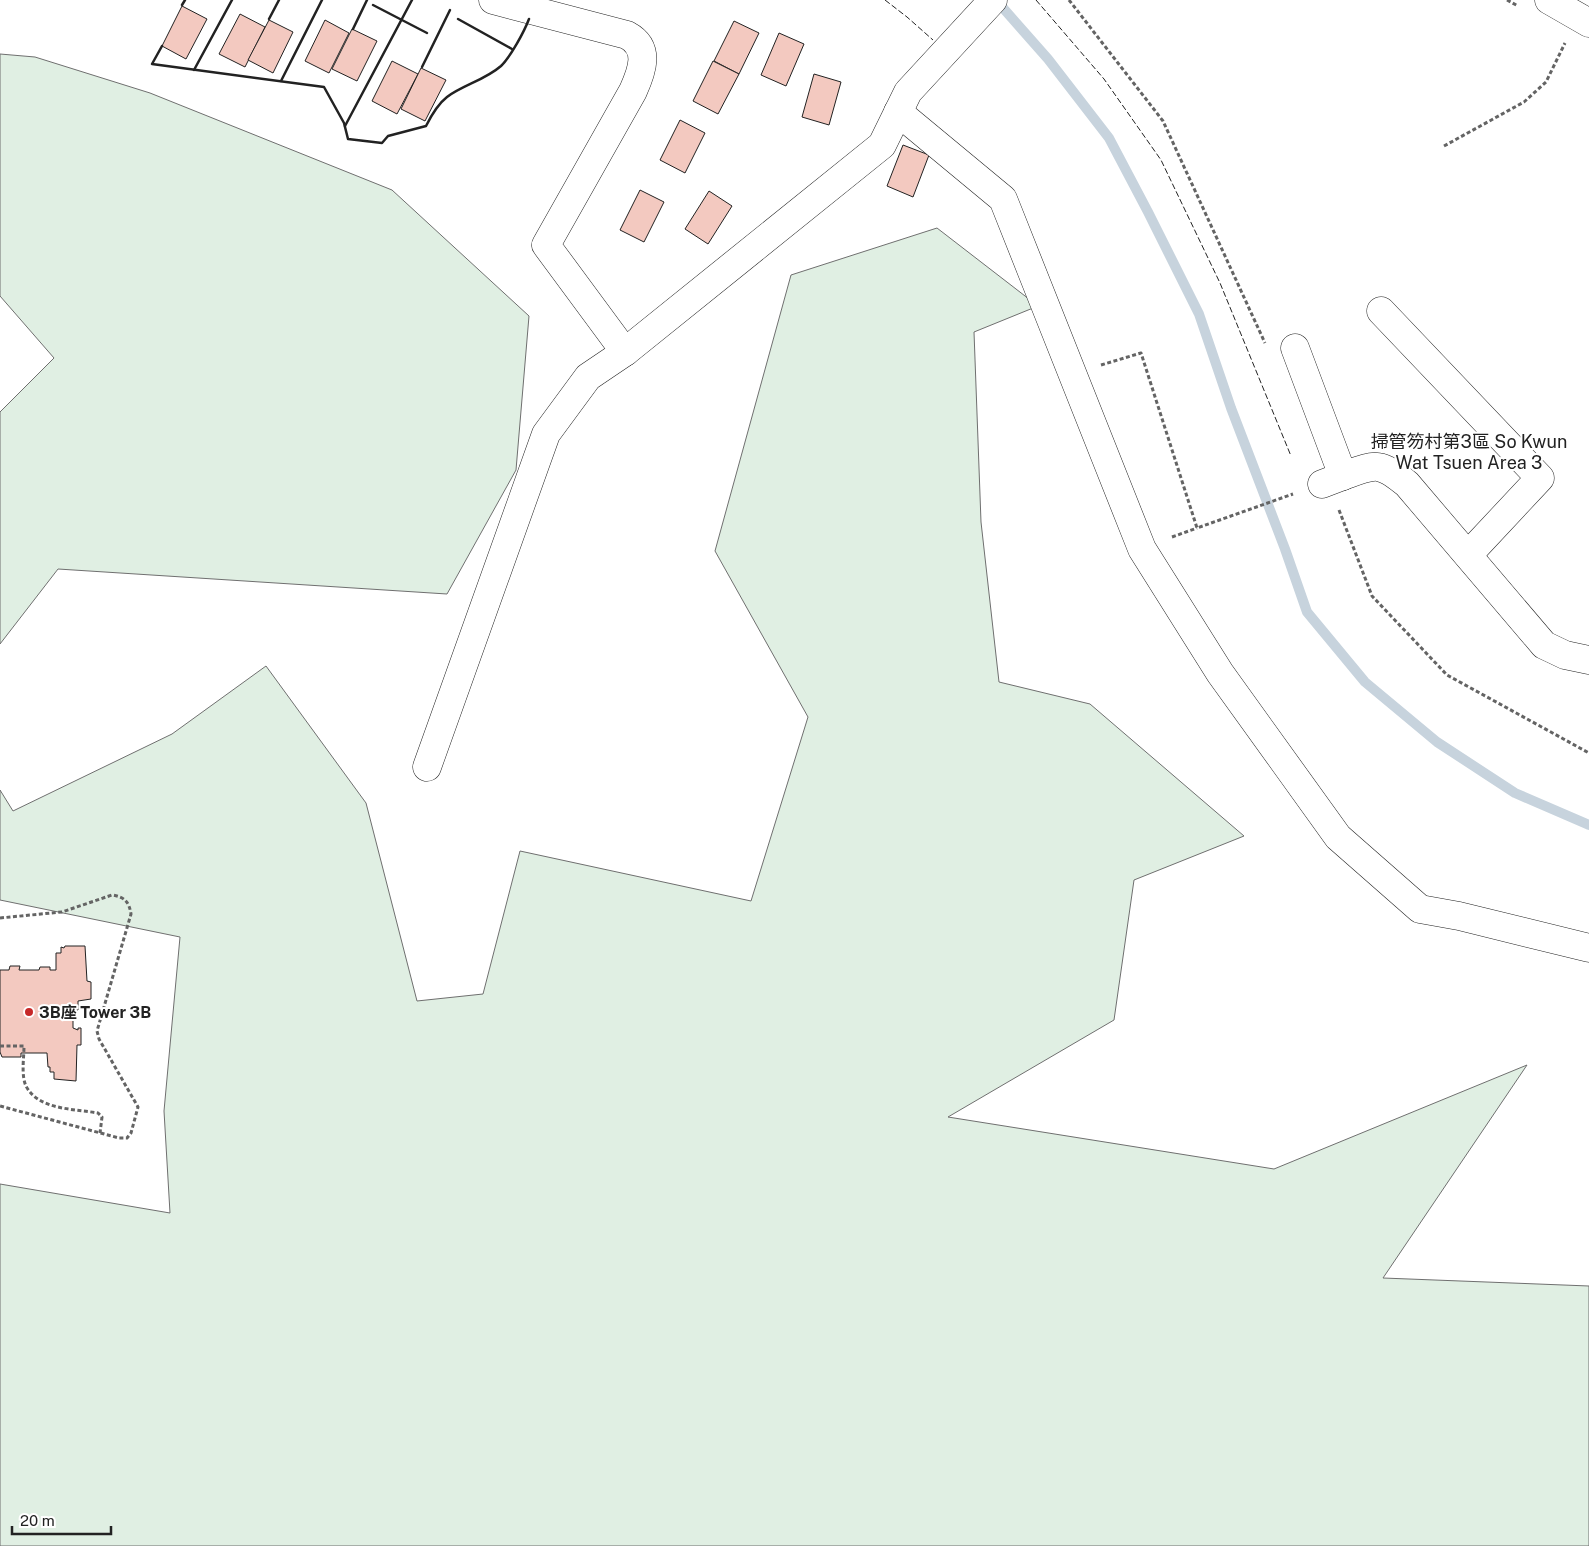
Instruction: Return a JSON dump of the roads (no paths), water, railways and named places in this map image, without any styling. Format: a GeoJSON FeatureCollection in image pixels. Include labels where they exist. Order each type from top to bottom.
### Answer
{"type":"FeatureCollection","features":[{"type":"Feature","properties":{"kind":"street"},"geometry":{"type":"LineString","coordinates":[[493,0],[627,35],[640,46],[642,54],[641,70],[633,92],[546,245],[625,352]]}},
{"type":"Feature","properties":{"kind":"street"},"geometry":{"type":"LineString","coordinates":[[427,767],[546,434],[588,377],[625,352],[882,145],[908,92],[993,0]]}},
{"type":"Feature","properties":{"kind":"street"},"geometry":{"type":"LineString","coordinates":[[1548,0],[1589,23]]}},
{"type":"Feature","properties":{"kind":"street"},"geometry":{"type":"LineString","coordinates":[[898,112],[1003,199],[1142,549],[1220,673],[1338,837],[1420,909],[1459,916],[1589,948]]}},
{"type":"Feature","properties":{"kind":"street"},"geometry":{"type":"LineString","coordinates":[[1380,311],[1540,478],[1468,555]]}},
{"type":"Feature","properties":{"kind":"street"},"geometry":{"type":"LineString","coordinates":[[1295,348],[1332,480],[1372,466],[1382,467],[1393,472],[1407,484],[1544,645],[1565,655],[1589,660]]}},
{"type":"Feature","properties":{"kind":"waterway"},"geometry":{"type":"LineString","coordinates":[[996,0],[1048,59],[1109,138],[1148,212],[1199,314],[1231,408],[1307,612],[1365,682],[1437,742],[1515,793],[1589,825]]}},
{"type":"Feature","properties":{"kind":"place","name":"3B座 Tower 3B"},"geometry":{"type":"Point","coordinates":[29,1012]}},
{"type":"Feature","properties":{"kind":"district","name":"掃管笏村第3區 So Kwun Wat Tsuen Area 3"},"geometry":{"type":"Point","coordinates":[1469,452]}}]}
